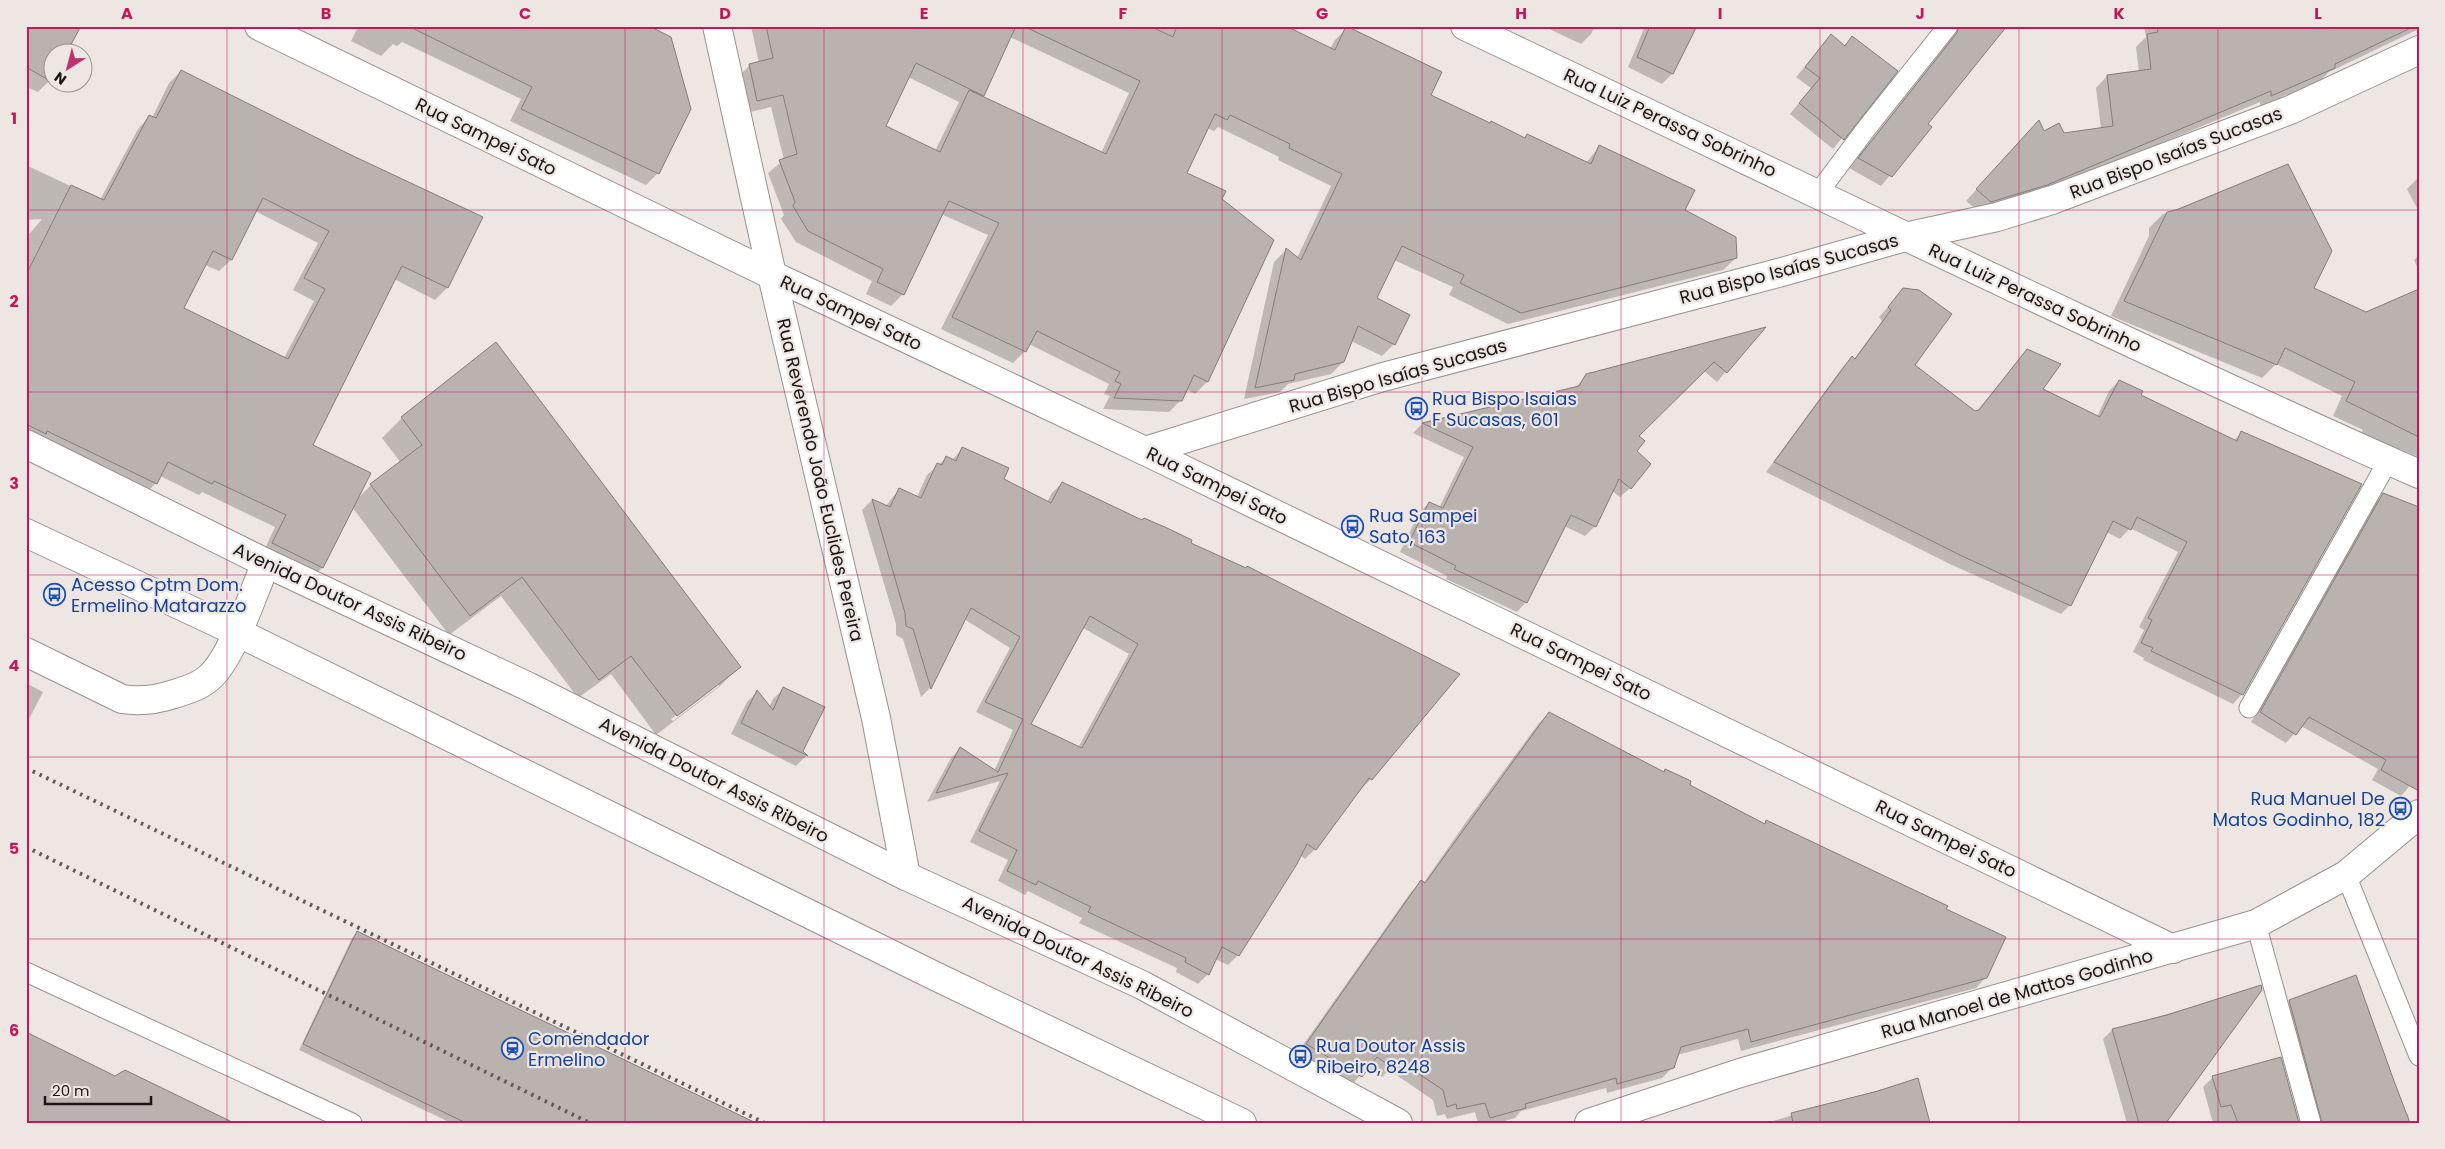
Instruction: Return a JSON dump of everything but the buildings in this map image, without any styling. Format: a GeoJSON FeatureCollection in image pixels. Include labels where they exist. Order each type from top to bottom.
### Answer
{"type":"FeatureCollection","features":[{"type":"Feature","properties":{"kind":"street","name":"Rua Sampei Sato"},"geometry":{"type":"LineString","coordinates":[[259,26],[772,275],[1145,451],[2173,949]]}},
{"type":"Feature","properties":{"kind":"street","name":"Rua Reverendo João Euclides Pereira"},"geometry":{"type":"LineString","coordinates":[[717,26],[772,275],[876,718],[906,876]]}},
{"type":"Feature","properties":{"kind":"street","name":"Rua Luiz Perassa Sobrinho"},"geometry":{"type":"LineString","coordinates":[[1464,26],[1818,193],[1905,237],[2419,474]]}},
{"type":"Feature","properties":{"kind":"street","name":"Rua Bispo Isaías Sucasas"},"geometry":{"type":"LineString","coordinates":[[1145,451],[1383,377],[1782,272],[1905,237],[1996,217],[2052,200],[2290,110],[2419,50]]}},
{"type":"Feature","properties":{"kind":"street","name":"Avenida Doutor Assis Ribeiro"},"geometry":{"type":"LineString","coordinates":[[26,444],[266,563],[529,687],[906,876],[1142,985],[1398,1123]]}},
{"type":"Feature","properties":{"kind":"street"},"geometry":{"type":"LineString","coordinates":[[26,533],[236,632],[936,977],[1242,1123]]}},
{"type":"Feature","properties":{"kind":"street"},"geometry":{"type":"LineString","coordinates":[[26,652],[122,699],[136,702],[164,697],[200,685],[211,676],[225,659],[266,563]]}},
{"type":"Feature","properties":{"kind":"street","name":"Rua Manoel de Mattos Godinho"},"geometry":{"type":"LineString","coordinates":[[1590,1123],[1740,1073],[2256,924],[2346,875],[2419,814]]}},
{"type":"Feature","properties":{"kind":"lane"},"geometry":{"type":"LineString","coordinates":[[1818,193],[1948,26]]}},
{"type":"Feature","properties":{"kind":"lane"},"geometry":{"type":"LineString","coordinates":[[2249,708],[2388,461]]}},
{"type":"Feature","properties":{"kind":"lane"},"geometry":{"type":"LineString","coordinates":[[2346,875],[2419,1056]]}},
{"type":"Feature","properties":{"kind":"lane"},"geometry":{"type":"LineString","coordinates":[[2256,924],[2311,1123]]}},
{"type":"Feature","properties":{"kind":"lane"},"geometry":{"type":"LineString","coordinates":[[26,972],[352,1123]]}},
{"type":"Feature","properties":{"kind":"railway"},"geometry":{"type":"LineString","coordinates":[[26,768],[765,1123]]}},
{"type":"Feature","properties":{"kind":"railway"},"geometry":{"type":"LineString","coordinates":[[26,847],[590,1123]]}},
{"type":"Feature","properties":{"kind":"place","name":"Rua Bispo Isaias F Sucasas, 601"},"geometry":{"type":"Point","coordinates":[1416,409]}},
{"type":"Feature","properties":{"kind":"place","name":"Rua Sampei Sato, 163"},"geometry":{"type":"Point","coordinates":[1353,526]}},
{"type":"Feature","properties":{"kind":"place","name":"Acesso Cptm Dom. Ermelino Matarazzo"},"geometry":{"type":"Point","coordinates":[55,595]}},
{"type":"Feature","properties":{"kind":"place","name":"Rua Manuel De Matos Godinho, 182"},"geometry":{"type":"Point","coordinates":[2401,809]}},
{"type":"Feature","properties":{"kind":"place","name":"Comendador Ermelino"},"geometry":{"type":"Point","coordinates":[512,1049]}},
{"type":"Feature","properties":{"kind":"place","name":"Rua Doutor Assis Ribeiro, 8248"},"geometry":{"type":"Point","coordinates":[1300,1056]}}]}
